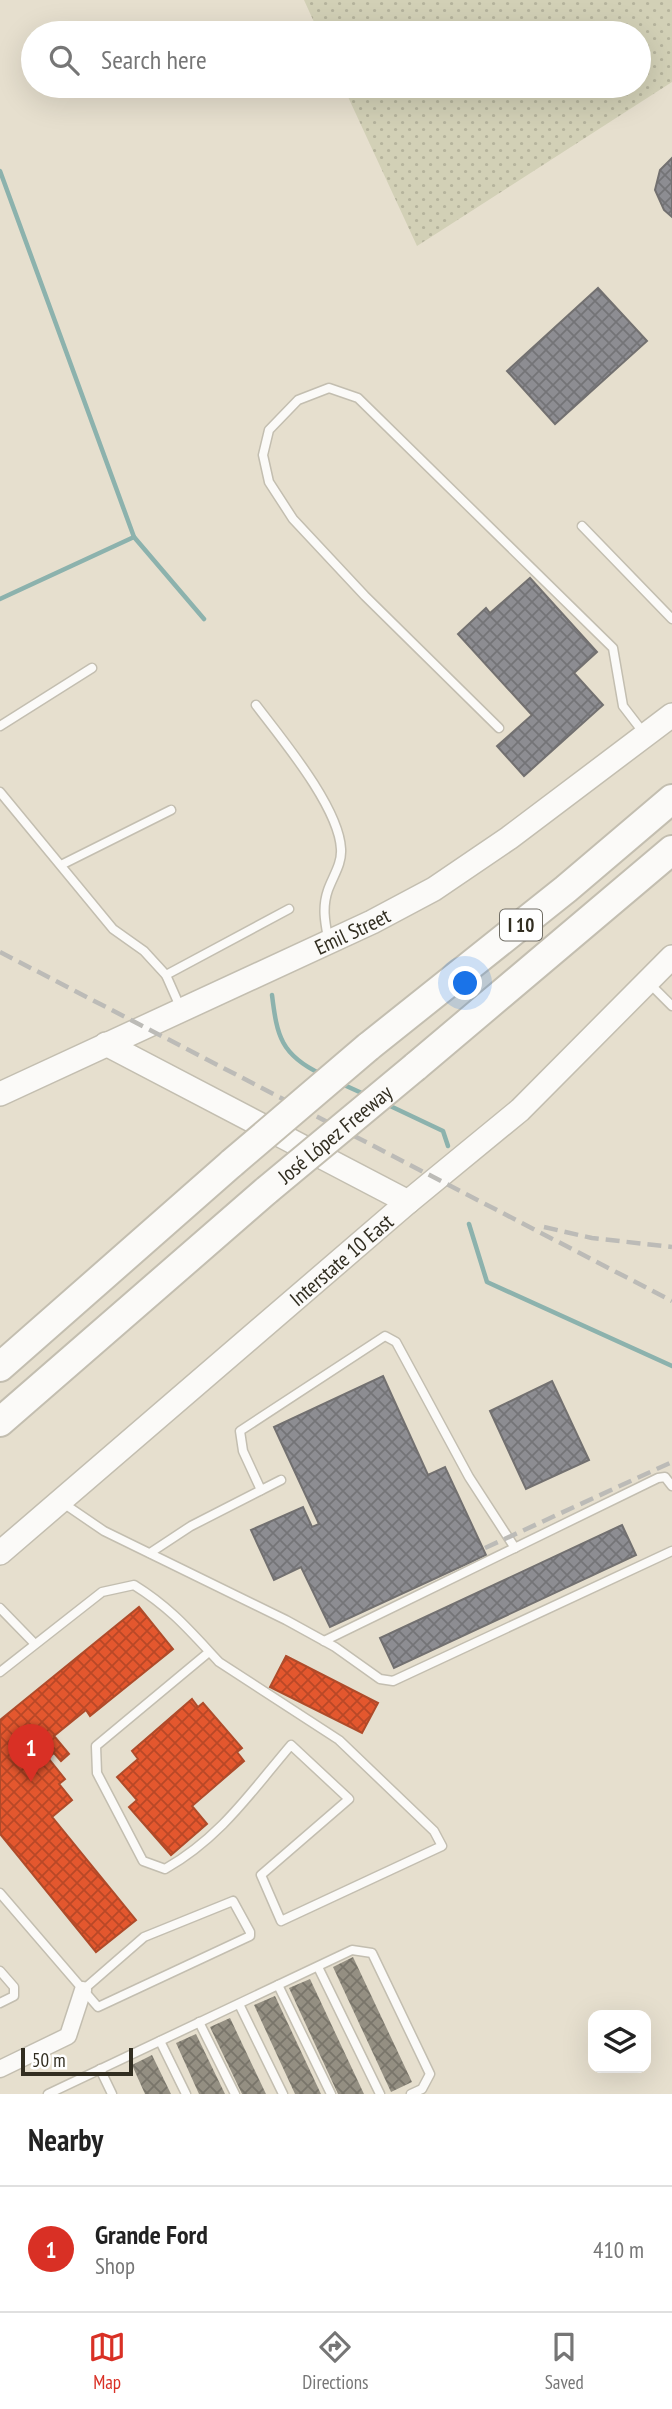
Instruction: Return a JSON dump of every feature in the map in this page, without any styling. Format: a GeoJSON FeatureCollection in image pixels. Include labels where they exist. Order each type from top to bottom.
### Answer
{"type":"FeatureCollection","features":[{"type":"Feature","properties":{"kind":"highway","name":"José López Freeway"},"geometry":{"type":"LineString","coordinates":[[4,1362],[368,1047],[566,889],[672,799]]}},
{"type":"Feature","properties":{"kind":"highway","name":"José López Freeway"},"geometry":{"type":"LineString","coordinates":[[0,1422],[267,1190],[672,850]]}},
{"type":"Feature","properties":{"kind":"highway"},"geometry":{"type":"LineString","coordinates":[[0,1433],[33,1394]]}},
{"type":"Feature","properties":{"kind":"main road","name":"Emil Street"},"geometry":{"type":"LineString","coordinates":[[0,1094],[329,941],[444,883],[672,715]]}},
{"type":"Feature","properties":{"kind":"main road","name":"Interstate 10 East"},"geometry":{"type":"LineString","coordinates":[[0,1553],[408,1202],[520,1110],[672,957]]}},
{"type":"Feature","properties":{"kind":"main road"},"geometry":{"type":"LineString","coordinates":[[157,1071],[149,1041],[172,1013]]}},
{"type":"Feature","properties":{"kind":"main road"},"geometry":{"type":"LineString","coordinates":[[106,1044],[408,1202]]}},
{"type":"Feature","properties":{"kind":"street"},"geometry":{"type":"LineString","coordinates":[[0,2069],[68,2036],[83,1990]]}},
{"type":"Feature","properties":{"kind":"lane"},"geometry":{"type":"LineString","coordinates":[[499,728],[293,519],[268,482],[263,455],[269,430],[299,400],[329,387],[358,398],[613,648],[623,706],[645,735]]}},
{"type":"Feature","properties":{"kind":"lane"},"geometry":{"type":"LineString","coordinates":[[582,526],[672,619]]}},
{"type":"Feature","properties":{"kind":"lane"},"geometry":{"type":"LineString","coordinates":[[0,726],[92,668]]}},
{"type":"Feature","properties":{"kind":"lane"},"geometry":{"type":"LineString","coordinates":[[256,705],[289,748],[323,801],[334,825],[341,848],[338,868],[327,891],[324,913],[329,941]]}},
{"type":"Feature","properties":{"kind":"lane"},"geometry":{"type":"LineString","coordinates":[[0,792],[113,929],[144,951],[166,975],[172,1013]]}},
{"type":"Feature","properties":{"kind":"lane"},"geometry":{"type":"LineString","coordinates":[[61,865],[171,810]]}},
{"type":"Feature","properties":{"kind":"lane"},"geometry":{"type":"LineString","coordinates":[[166,975],[289,909]]}},
{"type":"Feature","properties":{"kind":"lane"},"geometry":{"type":"LineString","coordinates":[[648,982],[672,1006]]}},
{"type":"Feature","properties":{"kind":"lane"},"geometry":{"type":"LineString","coordinates":[[261,1490],[243,1451],[240,1431],[385,1336],[396,1342],[469,1477],[514,1548]]}},
{"type":"Feature","properties":{"kind":"lane"},"geometry":{"type":"LineString","coordinates":[[324,1641],[658,1478],[665,1477],[672,1486]]}},
{"type":"Feature","properties":{"kind":"lane"},"geometry":{"type":"LineString","coordinates":[[150,1553],[191,1526],[281,1480]]}},
{"type":"Feature","properties":{"kind":"lane"},"geometry":{"type":"LineString","coordinates":[[60,1501],[104,1531],[324,1641],[380,1679],[393,1681],[672,1551]]}},
{"type":"Feature","properties":{"kind":"lane"},"geometry":{"type":"LineString","coordinates":[[0,1672],[102,1591],[134,1585],[164,1603],[219,1662],[339,1740],[434,1831],[442,1846],[281,1921],[261,1875],[349,1799],[291,1745],[223,1825],[197,1851],[165,1869],[143,1861],[97,1773],[96,1746],[209,1652]]}},
{"type":"Feature","properties":{"kind":"lane"},"geometry":{"type":"LineString","coordinates":[[0,1608],[34,1643]]}},
{"type":"Feature","properties":{"kind":"lane"},"geometry":{"type":"LineString","coordinates":[[0,1893],[83,1990],[98,2007],[250,1936],[250,1933],[233,1900],[145,1937],[83,1990]]}},
{"type":"Feature","properties":{"kind":"lane"},"geometry":{"type":"LineString","coordinates":[[48,2094],[352,1950],[372,1953],[430,2074],[422,2089],[411,2094]]}},
{"type":"Feature","properties":{"kind":"lane"},"geometry":{"type":"LineString","coordinates":[[318,1967],[380,2094]]}},
{"type":"Feature","properties":{"kind":"lane"},"geometry":{"type":"LineString","coordinates":[[0,1972],[14,1987],[14,1996],[0,2003]]}},
{"type":"Feature","properties":{"kind":"lane"},"geometry":{"type":"LineString","coordinates":[[278,1986],[331,2094]]}},
{"type":"Feature","properties":{"kind":"lane"},"geometry":{"type":"LineString","coordinates":[[239,2004],[283,2094]]}},
{"type":"Feature","properties":{"kind":"lane"},"geometry":{"type":"LineString","coordinates":[[199,2022],[234,2094]]}},
{"type":"Feature","properties":{"kind":"lane"},"geometry":{"type":"LineString","coordinates":[[160,2041],[186,2094]]}},
{"type":"Feature","properties":{"kind":"lane"},"geometry":{"type":"LineString","coordinates":[[100,2069],[112,2094]]}},
{"type":"Feature","properties":{"kind":"shaded area"},"geometry":{"type":"Polygon","coordinates":[[[304,0],[672,0],[672,82],[651,96],[651,21],[314,21],[304,0]]]}},
{"type":"Feature","properties":{"kind":"shaded area"},"geometry":{"type":"Polygon","coordinates":[[[349,98],[647,98],[417,246],[349,98]]]}},
{"type":"Feature","properties":{"kind":"building: Shops"},"geometry":{"type":"Polygon","coordinates":[[[139,1607],[173,1649],[90,1716],[86,1710],[54,1736],[69,1754],[61,1761],[54,1753],[48,1758],[65,1779],[59,1784],[72,1800],[52,1817],[136,1920],[96,1952],[0,1834],[0,1720],[139,1607]]]}},
{"type":"Feature","properties":{"kind":"building: Shops"},"geometry":{"type":"Polygon","coordinates":[[[286,1656],[378,1703],[362,1733],[270,1687],[286,1656]]]}},
{"type":"Feature","properties":{"kind":"building: Shops"},"geometry":{"type":"Polygon","coordinates":[[[192,1699],[198,1707],[203,1703],[242,1748],[237,1752],[244,1761],[192,1806],[207,1824],[171,1855],[129,1807],[137,1800],[117,1777],[138,1759],[132,1751],[192,1699]]]}},
{"type":"Feature","properties":{"kind":"building: Industry"},"geometry":{"type":"Polygon","coordinates":[[[672,158],[672,217],[664,210],[655,190],[660,170],[672,158]]]}},
{"type":"Feature","properties":{"kind":"building: Industry"},"geometry":{"type":"Polygon","coordinates":[[[598,288],[647,341],[555,424],[507,371],[598,288]]]}},
{"type":"Feature","properties":{"kind":"building: Industry"},"geometry":{"type":"Polygon","coordinates":[[[530,578],[597,652],[574,673],[603,705],[524,776],[497,746],[532,715],[458,634],[486,608],[490,613],[530,578]]]}},
{"type":"Feature","properties":{"kind":"building: Industry"},"geometry":{"type":"Polygon","coordinates":[[[383,1376],[428,1475],[445,1467],[486,1555],[330,1627],[301,1567],[274,1580],[251,1530],[303,1507],[312,1527],[319,1524],[274,1427],[383,1376]]]}},
{"type":"Feature","properties":{"kind":"building: Industry"},"geometry":{"type":"Polygon","coordinates":[[[552,1381],[589,1460],[526,1489],[490,1411],[552,1381]]]}},
{"type":"Feature","properties":{"kind":"building: Industry"},"geometry":{"type":"Polygon","coordinates":[[[622,1525],[636,1555],[394,1668],[380,1638],[622,1525]]]}},
{"type":"Feature","properties":{"kind":"building: Other"},"geometry":{"type":"Polygon","coordinates":[[[353,1957],[412,2082],[391,2092],[333,1967],[353,1957]]]}},
{"type":"Feature","properties":{"kind":"building: Other"},"geometry":{"type":"Polygon","coordinates":[[[310,1979],[364,2094],[338,2094],[289,1988],[310,1979]]]}},
{"type":"Feature","properties":{"kind":"building: Other"},"geometry":{"type":"Polygon","coordinates":[[[275,1996],[321,2094],[295,2094],[254,2005],[275,1996]]]}},
{"type":"Feature","properties":{"kind":"building: Other"},"geometry":{"type":"Polygon","coordinates":[[[230,2018],[266,2094],[242,2094],[210,2027],[230,2018]]]}},
{"type":"Feature","properties":{"kind":"building: Other"},"geometry":{"type":"Polygon","coordinates":[[[196,2034],[225,2094],[199,2094],[176,2043],[196,2034]]]}},
{"type":"Feature","properties":{"kind":"building: Other"},"geometry":{"type":"Polygon","coordinates":[[[152,2055],[171,2094],[145,2094],[132,2065],[152,2055]]]}},
{"type":"Feature","properties":{"kind":"waterway"},"geometry":{"type":"LineString","coordinates":[[0,171],[134,537],[204,619]]}},
{"type":"Feature","properties":{"kind":"waterway"},"geometry":{"type":"LineString","coordinates":[[0,599],[134,537]]}},
{"type":"Feature","properties":{"kind":"waterway"},"geometry":{"type":"LineString","coordinates":[[272,995],[276,1022],[283,1043],[297,1059],[321,1074]]}},
{"type":"Feature","properties":{"kind":"waterway"},"geometry":{"type":"LineString","coordinates":[[342,1084],[366,1095]]}},
{"type":"Feature","properties":{"kind":"waterway"},"geometry":{"type":"LineString","coordinates":[[386,1104],[443,1131],[448,1146]]}},
{"type":"Feature","properties":{"kind":"waterway"},"geometry":{"type":"LineString","coordinates":[[469,1224],[487,1282],[672,1366]]}},
{"type":"Feature","properties":{"kind":"railway"},"geometry":{"type":"LineString","coordinates":[[0,952],[672,1301]]}},
{"type":"Feature","properties":{"kind":"railway"},"geometry":{"type":"LineString","coordinates":[[544,1227],[592,1238],[672,1247]]}},
{"type":"Feature","properties":{"kind":"railway"},"geometry":{"type":"LineString","coordinates":[[485,1548],[672,1462]]}},
{"type":"Feature","properties":{"kind":"place","name":"Grande Ford"},"geometry":{"type":"Point","coordinates":[31,1782]}}]}
